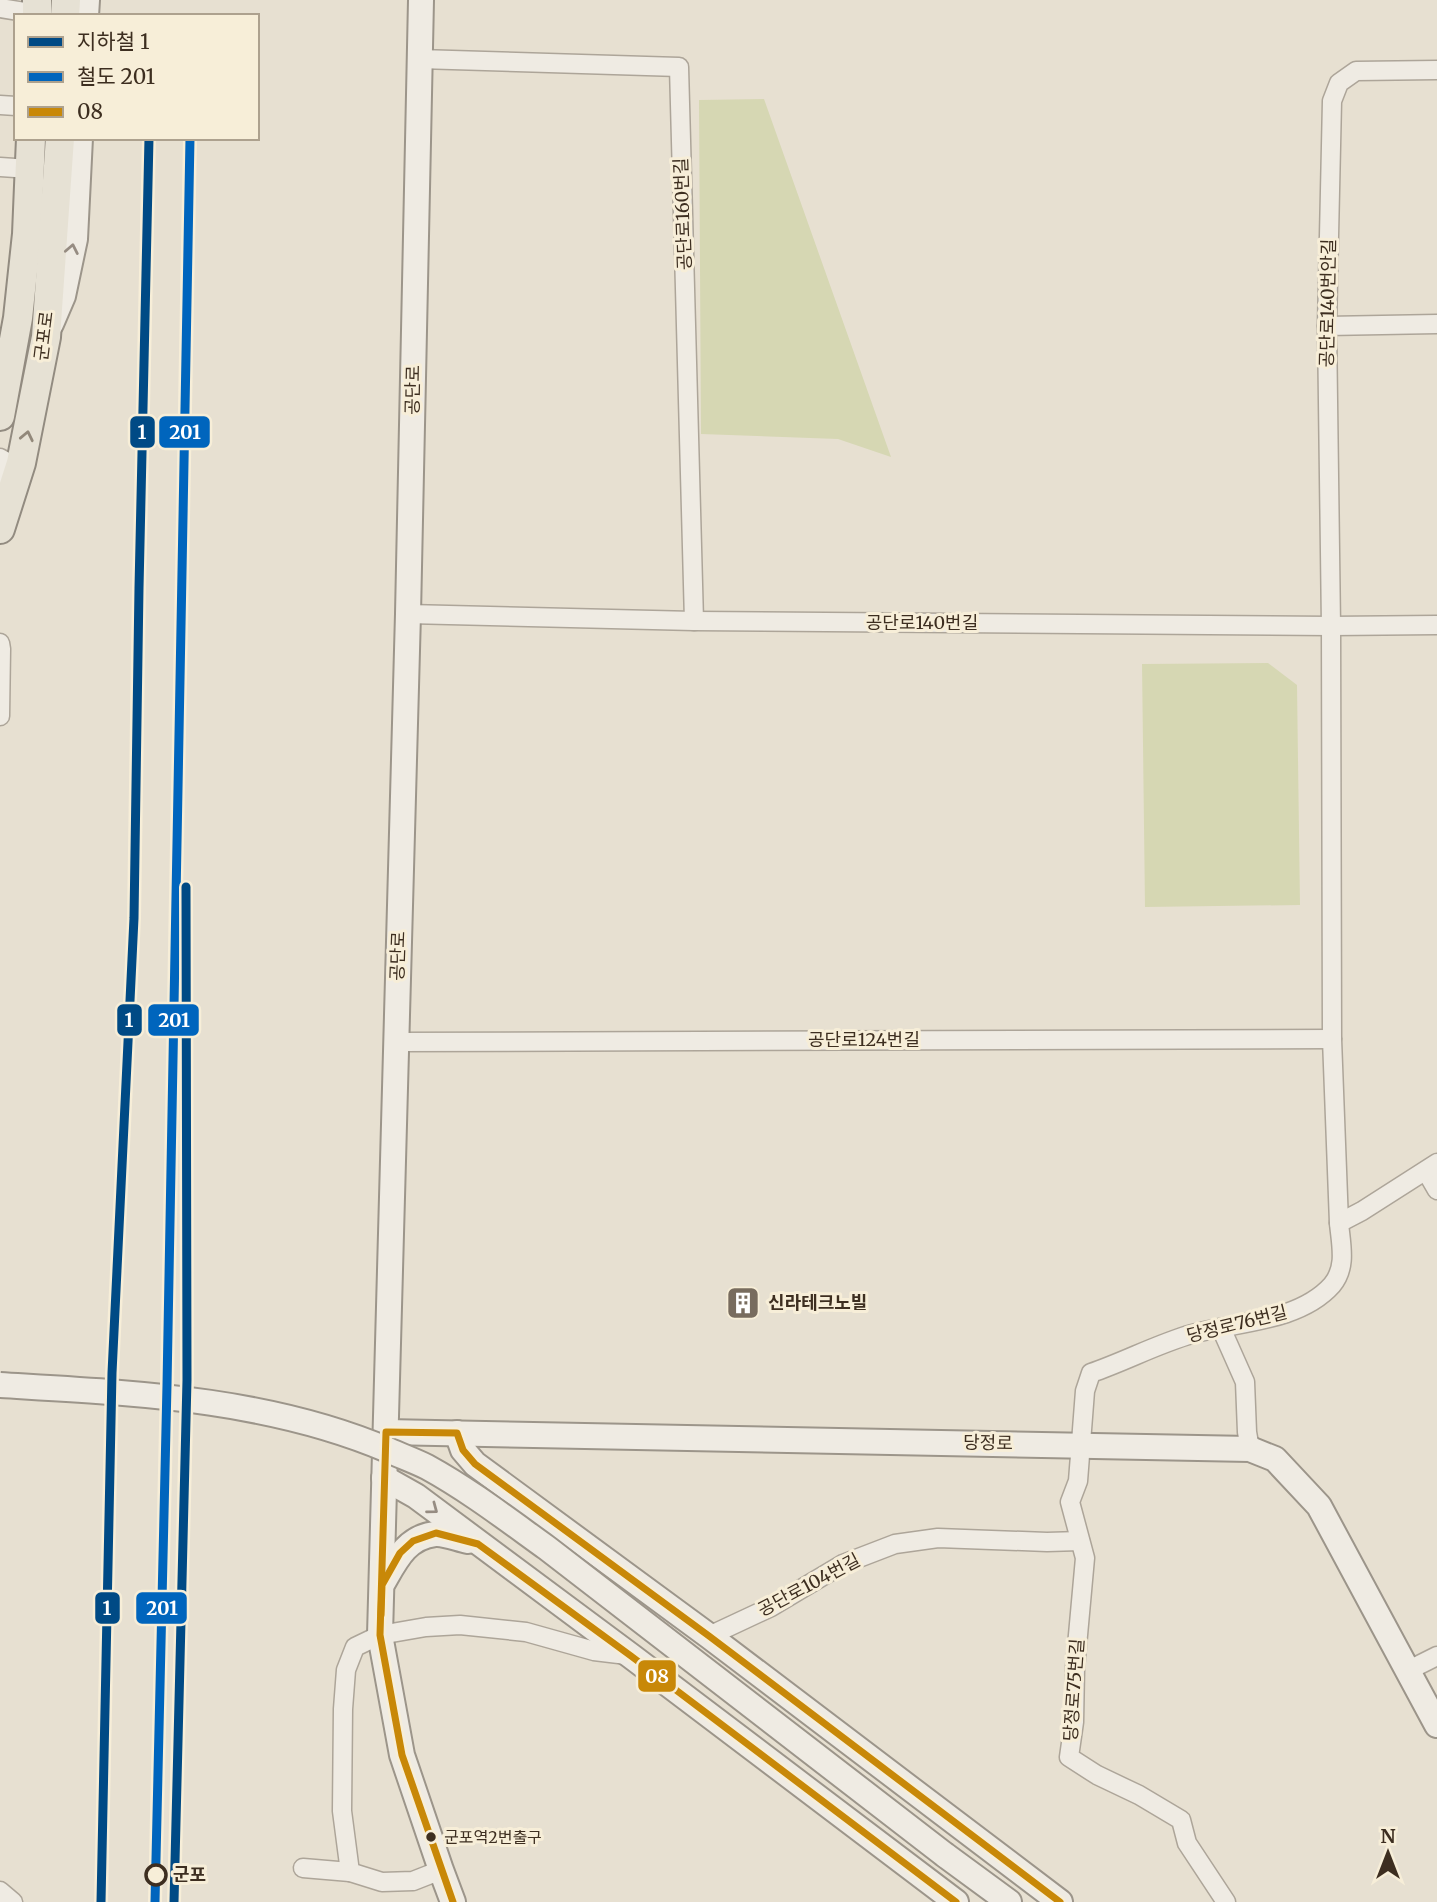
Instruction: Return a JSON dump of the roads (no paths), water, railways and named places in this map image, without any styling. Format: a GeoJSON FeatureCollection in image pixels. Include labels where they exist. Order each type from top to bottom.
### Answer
{"type":"FeatureCollection","features":[{"type":"Feature","properties":{"kind":"main road","name":"군포로"},"geometry":{"type":"LineString","coordinates":[[0,416],[18,318],[27,234],[31,140]]}},
{"type":"Feature","properties":{"kind":"main road","name":"군포로"},"geometry":{"type":"LineString","coordinates":[[0,529],[24,451],[46,337],[60,140]]}},
{"type":"Feature","properties":{"kind":"street","name":"공단로"},"geometry":{"type":"LineString","coordinates":[[421,0],[408,614],[380,1635],[402,1755],[453,1902]]}},
{"type":"Feature","properties":{"kind":"street"},"geometry":{"type":"LineString","coordinates":[[0,8],[37,10]]}},
{"type":"Feature","properties":{"kind":"street","name":"공단로160번길"},"geometry":{"type":"LineString","coordinates":[[419,59],[679,67],[694,621]]}},
{"type":"Feature","properties":{"kind":"street","name":"공단로140번안길"},"geometry":{"type":"LineString","coordinates":[[1332,1039],[1327,326],[1332,101],[1339,83],[1356,71],[1437,70]]}},
{"type":"Feature","properties":{"kind":"street"},"geometry":{"type":"LineString","coordinates":[[46,337],[63,296],[75,239],[80,140]]}},
{"type":"Feature","properties":{"kind":"street"},"geometry":{"type":"LineString","coordinates":[[0,167],[30,169]]}},
{"type":"Feature","properties":{"kind":"street"},"geometry":{"type":"LineString","coordinates":[[1327,326],[1437,324]]}},
{"type":"Feature","properties":{"kind":"street"},"geometry":{"type":"LineString","coordinates":[[0,458],[7,460],[10,466],[5,490],[9,502]]}},
{"type":"Feature","properties":{"kind":"street","name":"공단로140번길"},"geometry":{"type":"LineString","coordinates":[[408,614],[694,621],[1437,625]]}},
{"type":"Feature","properties":{"kind":"street"},"geometry":{"type":"LineString","coordinates":[[0,643],[0,716]]}},
{"type":"Feature","properties":{"kind":"street","name":"공단로124번길"},"geometry":{"type":"LineString","coordinates":[[396,1041],[1332,1039]]}},
{"type":"Feature","properties":{"kind":"street","name":"당정로76번길"},"geometry":{"type":"LineString","coordinates":[[1079,1445],[1085,1391],[1091,1373],[1120,1363],[1144,1350],[1193,1334],[1287,1314],[1317,1297],[1333,1284],[1343,1265],[1332,1039]]}},
{"type":"Feature","properties":{"kind":"street"},"geometry":{"type":"LineString","coordinates":[[1339,1223],[1432,1167],[1437,1190]]}},
{"type":"Feature","properties":{"kind":"street"},"geometry":{"type":"LineString","coordinates":[[1221,1328],[1245,1382],[1250,1448]]}},
{"type":"Feature","properties":{"kind":"street"},"geometry":{"type":"LineString","coordinates":[[0,1385],[96,1391],[234,1406],[279,1414],[328,1428],[426,1466],[486,1504],[547,1548],[1009,1902]]}},
{"type":"Feature","properties":{"kind":"street","name":"당정로"},"geometry":{"type":"LineString","coordinates":[[386,1432],[1250,1448],[1275,1459],[1319,1506],[1437,1725]]}},
{"type":"Feature","properties":{"kind":"street"},"geometry":{"type":"LineString","coordinates":[[457,1433],[463,1450],[475,1464],[709,1636],[1060,1902]]}},
{"type":"Feature","properties":{"kind":"street","name":"당정로75번길"},"geometry":{"type":"LineString","coordinates":[[1079,1445],[1078,1480],[1070,1502],[1085,1558],[1075,1668],[1074,1722],[1069,1757],[1181,1820],[1187,1843],[1226,1902]]}},
{"type":"Feature","properties":{"kind":"street"},"geometry":{"type":"LineString","coordinates":[[384,1478],[416,1496],[956,1902]]}},
{"type":"Feature","properties":{"kind":"street"},"geometry":{"type":"LineString","coordinates":[[478,1544],[470,1528],[473,1503],[488,1491],[502,1490],[522,1498]]}},
{"type":"Feature","properties":{"kind":"street"},"geometry":{"type":"LineString","coordinates":[[382,1585],[400,1553],[413,1541],[436,1533],[478,1544]]}},
{"type":"Feature","properties":{"kind":"street","name":"공단로104번길"},"geometry":{"type":"LineString","coordinates":[[709,1636],[771,1607],[843,1564],[895,1544],[938,1538],[1080,1541]]}},
{"type":"Feature","properties":{"kind":"street"},"geometry":{"type":"LineString","coordinates":[[350,1872],[342,1811],[343,1709],[346,1670],[355,1647],[380,1635],[426,1627],[460,1625],[526,1632],[594,1651],[631,1656]]}},
{"type":"Feature","properties":{"kind":"street"},"geometry":{"type":"LineString","coordinates":[[1407,1671],[1437,1656]]}},
{"type":"Feature","properties":{"kind":"street"},"geometry":{"type":"LineString","coordinates":[[303,1868],[350,1872],[382,1882],[412,1881],[441,1870]]}},
{"type":"Feature","properties":{"kind":"street"},"geometry":{"type":"LineString","coordinates":[[0,1891],[13,1902]]}},
{"type":"Feature","properties":{"kind":"metro line","name":"1"},"geometry":{"type":"LineString","coordinates":[[101,1902],[112,1373],[134,918],[149,140]]}},
{"type":"Feature","properties":{"kind":"metro line","name":"1"},"geometry":{"type":"LineString","coordinates":[[174,1902],[187,1380],[186,887]]}},
{"type":"Feature","properties":{"kind":"rail line","name":"201"},"geometry":{"type":"LineString","coordinates":[[155,1902],[190,140]]}},
{"type":"Feature","properties":{"kind":"place","name":"신라테크노빌"},"geometry":{"type":"Point","coordinates":[743,1303]}},
{"type":"Feature","properties":{"kind":"place","name":"군포역2번출구"},"geometry":{"type":"Point","coordinates":[431,1837]}},
{"type":"Feature","properties":{"kind":"place","name":"군포"},"geometry":{"type":"Point","coordinates":[156,1875]}}]}
